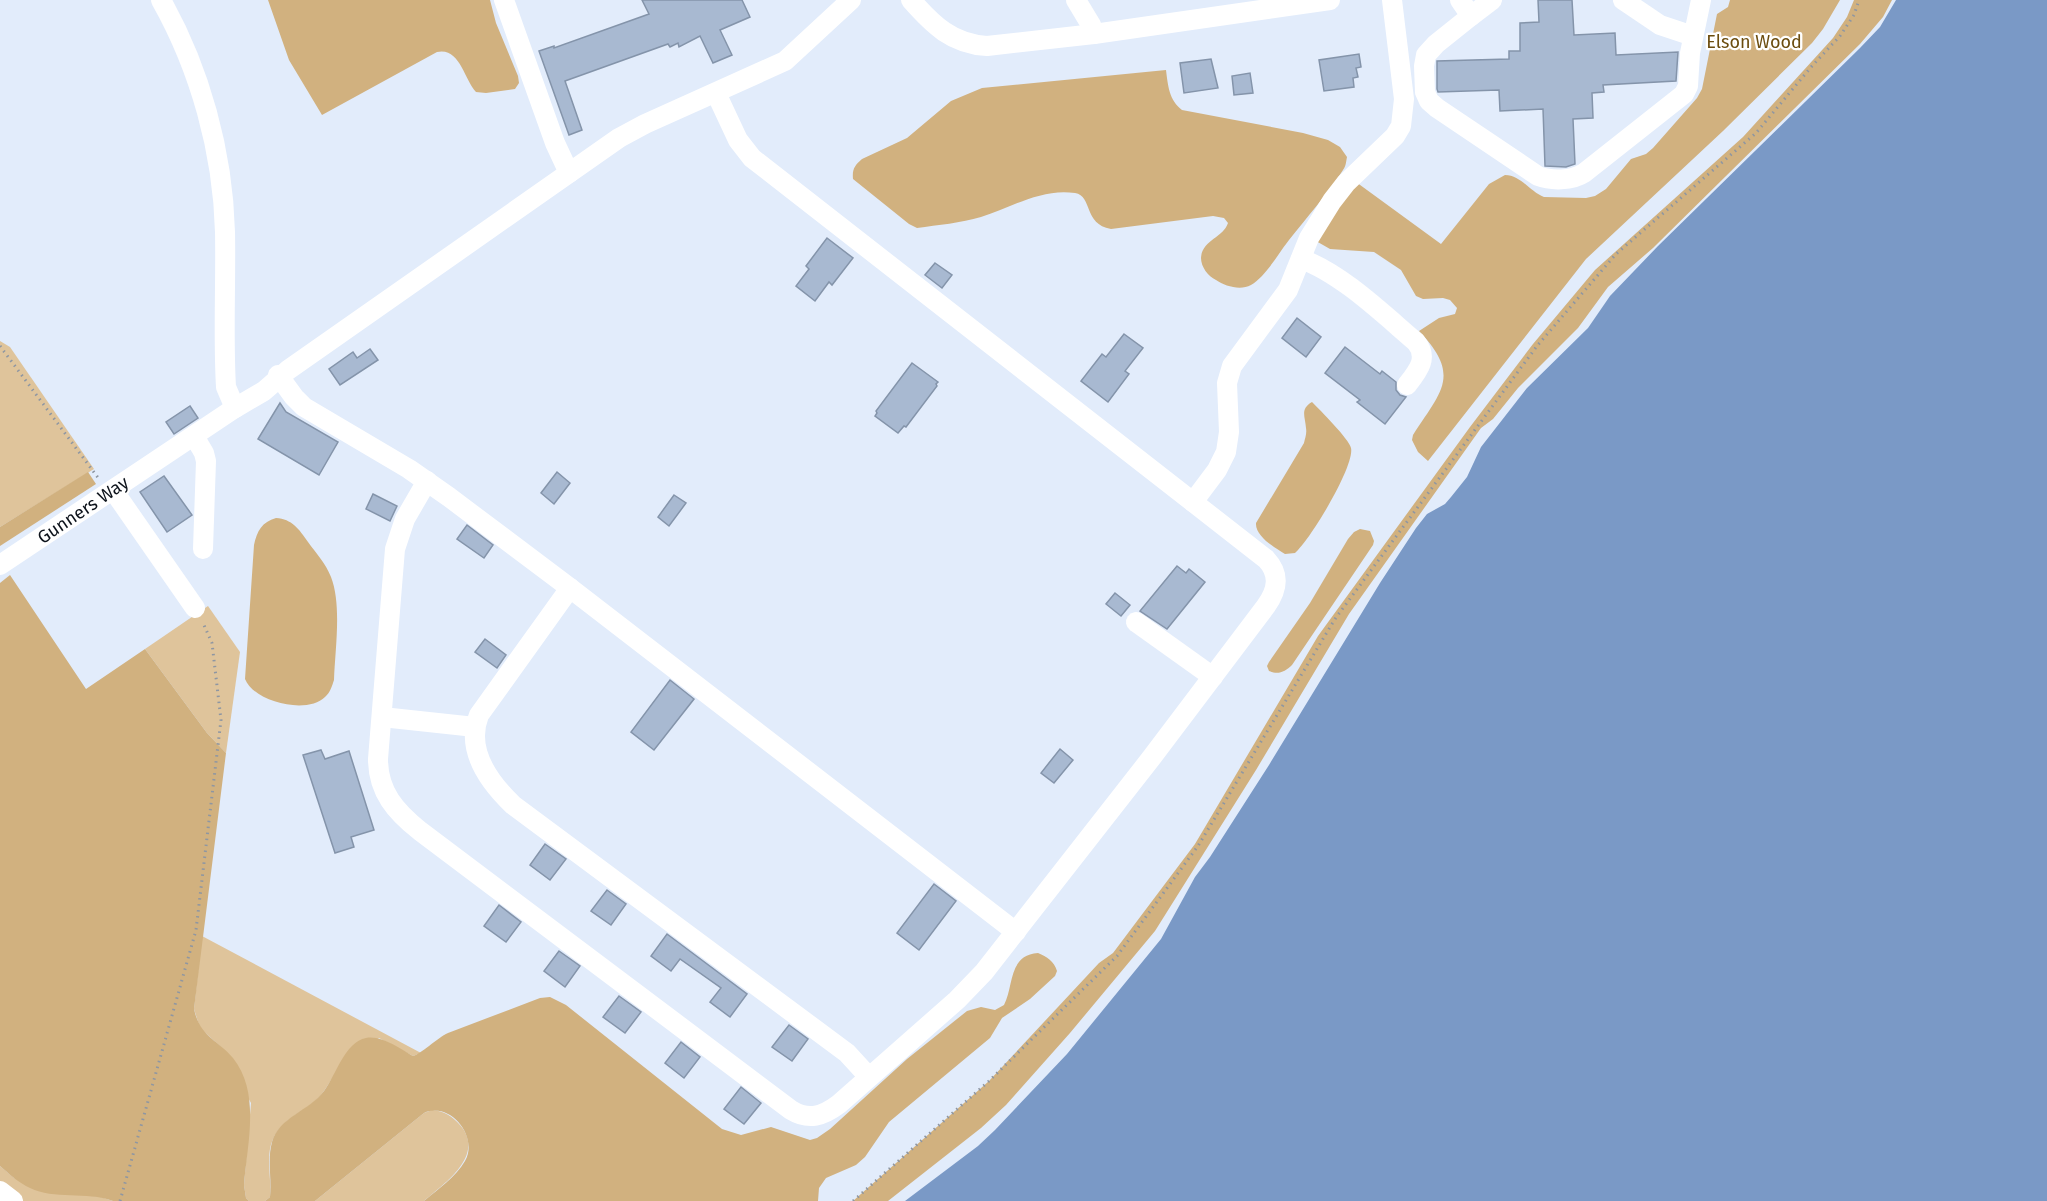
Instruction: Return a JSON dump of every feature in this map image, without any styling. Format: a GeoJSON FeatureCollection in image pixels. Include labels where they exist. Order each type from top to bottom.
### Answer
{"type":"FeatureCollection","features":[{"type":"Feature","properties":{"kind":"street"},"geometry":{"type":"LineString","coordinates":[[160,0],[185,51],[201,94],[218,169],[225,231],[226,387],[231,409]]}},
{"type":"Feature","properties":{"kind":"street"},"geometry":{"type":"LineString","coordinates":[[504,0],[559,154],[569,173]]}},
{"type":"Feature","properties":{"kind":"street","name":"Gunners Way"},"geometry":{"type":"LineString","coordinates":[[0,565],[231,409],[264,391],[282,374],[635,129],[790,58],[851,0]]}},
{"type":"Feature","properties":{"kind":"street"},"geometry":{"type":"LineString","coordinates":[[911,0],[933,24],[947,35],[975,45],[1002,46],[1330,0]]}},
{"type":"Feature","properties":{"kind":"street"},"geometry":{"type":"LineString","coordinates":[[1076,0],[1094,34]]}},
{"type":"Feature","properties":{"kind":"street"},"geometry":{"type":"LineString","coordinates":[[1193,502],[1217,470],[1226,452],[1229,432],[1227,383],[1232,366],[1288,290],[1316,224],[1336,195],[1395,136],[1401,126],[1404,99],[1392,0]]}},
{"type":"Feature","properties":{"kind":"street"},"geometry":{"type":"LineString","coordinates":[[1460,0],[1471,16]]}},
{"type":"Feature","properties":{"kind":"street"},"geometry":{"type":"LineString","coordinates":[[1491,0],[1436,44],[1426,55],[1424,78],[1427,98],[1437,108],[1544,178],[1579,176],[1682,96],[1688,86],[1689,62],[1701,0]]}},
{"type":"Feature","properties":{"kind":"street"},"geometry":{"type":"LineString","coordinates":[[1623,0],[1660,25],[1693,36]]}},
{"type":"Feature","properties":{"kind":"street"},"geometry":{"type":"LineString","coordinates":[[427,481],[408,513],[396,543],[378,759],[380,778],[391,803],[403,817],[791,1110],[808,1117],[832,1109],[972,986],[1016,932],[1269,601],[1276,589],[1277,579],[1275,571],[1266,559],[752,158],[738,140],[716,93]]}},
{"type":"Feature","properties":{"kind":"street"},"geometry":{"type":"LineString","coordinates":[[1301,259],[1339,279],[1416,342],[1422,351],[1422,360],[1419,369],[1407,385]]}},
{"type":"Feature","properties":{"kind":"street"},"geometry":{"type":"LineString","coordinates":[[282,374],[294,397],[304,407],[427,481],[570,588],[1016,932]]}},
{"type":"Feature","properties":{"kind":"street"},"geometry":{"type":"LineString","coordinates":[[194,436],[206,461],[203,549]]}},
{"type":"Feature","properties":{"kind":"street"},"geometry":{"type":"LineString","coordinates":[[113,490],[195,608]]}},
{"type":"Feature","properties":{"kind":"street"},"geometry":{"type":"LineString","coordinates":[[570,588],[485,707],[475,727],[479,761],[495,787],[513,805],[847,1053],[869,1077]]}},
{"type":"Feature","properties":{"kind":"street"},"geometry":{"type":"LineString","coordinates":[[1136,622],[1212,677]]}},
{"type":"Feature","properties":{"kind":"street"},"geometry":{"type":"LineString","coordinates":[[382,717],[475,727]]}},
{"type":"Feature","properties":{"kind":"street"},"geometry":{"type":"LineString","coordinates":[[0,1191],[13,1201]]}},
{"type":"Feature","properties":{"kind":"path"},"geometry":{"type":"LineString","coordinates":[[853,1201],[989,1081],[1117,956],[1198,846],[1335,619],[1537,346],[1616,254],[1756,133],[1840,36],[1854,15],[1859,0]]}},
{"type":"Feature","properties":{"kind":"path"},"geometry":{"type":"LineString","coordinates":[[0,346],[93,472],[113,490]]}},
{"type":"Feature","properties":{"kind":"path"},"geometry":{"type":"LineString","coordinates":[[120,1201],[196,930],[221,720],[212,643],[195,608]]}},
{"type":"Feature","properties":{"kind":"shaded area"},"geometry":{"type":"Polygon","coordinates":[[[0,341],[10,347],[94,469],[0,527],[0,341]]]}},
{"type":"Feature","properties":{"kind":"shaded area"},"geometry":{"type":"Polygon","coordinates":[[[208,606],[240,652],[226,753],[207,733],[145,649],[208,606]]]}},
{"type":"Feature","properties":{"kind":"shaded area"},"geometry":{"type":"Polygon","coordinates":[[[202,936],[421,1053],[413,1056],[379,1038],[340,1068],[317,1099],[286,1122],[273,1139],[269,1153],[270,1197],[265,1201],[249,1201],[246,1198],[244,1185],[251,1103],[220,1046],[200,1028],[194,1009],[202,936]]]}},
{"type":"Feature","properties":{"kind":"shaded area"},"geometry":{"type":"Polygon","coordinates":[[[432,1110],[444,1113],[460,1125],[467,1136],[468,1147],[460,1168],[424,1201],[315,1201],[424,1113],[432,1110]]]}},
{"type":"Feature","properties":{"kind":"shaded area"},"geometry":{"type":"Polygon","coordinates":[[[0,1166],[14,1178],[113,1201],[0,1201],[0,1166]]]}},
{"type":"Feature","properties":{"kind":"green space"},"geometry":{"type":"Polygon","coordinates":[[[268,0],[490,0],[496,23],[519,83],[515,89],[476,92],[456,59],[451,54],[437,52],[322,115],[289,60],[268,0]]]}},
{"type":"Feature","properties":{"kind":"green space","name":"Elson Wood"},"geometry":{"type":"Polygon","coordinates":[[[1730,0],[1840,0],[1812,43],[1723,131],[1586,259],[1428,461],[1418,452],[1412,440],[1439,395],[1443,383],[1443,372],[1440,360],[1419,331],[1439,318],[1455,314],[1457,308],[1450,300],[1423,299],[1416,296],[1401,270],[1374,252],[1330,249],[1316,241],[1356,182],[1441,244],[1489,184],[1505,175],[1516,178],[1544,197],[1586,198],[1595,196],[1606,189],[1631,159],[1646,154],[1653,148],[1697,98],[1702,89],[1717,14],[1728,7],[1730,0]]]}},
{"type":"Feature","properties":{"kind":"green space"},"geometry":{"type":"Polygon","coordinates":[[[1854,0],[1892,0],[1883,17],[1860,44],[1653,248],[1608,287],[1578,328],[1518,388],[1493,419],[1481,428],[1349,614],[1256,770],[1155,931],[1070,1033],[1006,1105],[981,1128],[888,1201],[853,1201],[989,1081],[1099,963],[1113,953],[1195,844],[1318,636],[1533,344],[1595,270],[1743,137],[1833,38],[1847,17],[1854,0]]]}},
{"type":"Feature","properties":{"kind":"green space"},"geometry":{"type":"Polygon","coordinates":[[[1166,70],[1172,97],[1182,110],[1303,133],[1328,140],[1340,147],[1347,157],[1344,168],[1324,197],[1267,270],[1247,287],[1228,286],[1208,274],[1202,265],[1202,252],[1205,247],[1222,232],[1228,223],[1224,218],[1213,216],[1111,229],[1096,222],[1081,195],[1063,192],[1027,199],[973,219],[917,228],[853,179],[854,168],[862,159],[907,138],[951,101],[982,88],[1166,70]]]}},
{"type":"Feature","properties":{"kind":"green space"},"geometry":{"type":"Polygon","coordinates":[[[1312,402],[1345,438],[1351,448],[1350,457],[1339,486],[1311,534],[1295,553],[1285,554],[1262,537],[1256,523],[1304,443],[1305,410],[1312,402]]]}},
{"type":"Feature","properties":{"kind":"green space"},"geometry":{"type":"Polygon","coordinates":[[[88,472],[96,484],[0,546],[0,527],[88,472]]]}},
{"type":"Feature","properties":{"kind":"green space"},"geometry":{"type":"Polygon","coordinates":[[[276,518],[291,523],[301,533],[321,559],[334,588],[337,628],[334,680],[325,697],[306,705],[270,700],[250,687],[245,679],[254,545],[261,528],[276,518]]]}},
{"type":"Feature","properties":{"kind":"green space"},"geometry":{"type":"Polygon","coordinates":[[[1360,529],[1370,531],[1374,541],[1373,545],[1292,665],[1281,672],[1269,671],[1267,666],[1269,662],[1310,603],[1348,539],[1360,529]]]}},
{"type":"Feature","properties":{"kind":"green space"},"geometry":{"type":"Polygon","coordinates":[[[10,575],[86,689],[145,649],[207,733],[226,753],[194,1009],[200,1026],[233,1058],[242,1072],[247,1087],[250,1119],[244,1185],[246,1198],[249,1201],[113,1201],[92,1196],[49,1194],[26,1186],[0,1166],[0,583],[10,575]]]}},
{"type":"Feature","properties":{"kind":"green space"},"geometry":{"type":"Polygon","coordinates":[[[1038,953],[1054,965],[1057,971],[1055,976],[1030,999],[1002,1018],[990,1038],[889,1122],[865,1157],[856,1165],[826,1178],[819,1188],[818,1201],[424,1201],[457,1172],[468,1152],[468,1142],[460,1124],[443,1112],[434,1111],[424,1113],[315,1201],[265,1201],[270,1197],[270,1156],[276,1133],[288,1120],[318,1098],[347,1052],[352,1046],[366,1038],[384,1041],[413,1056],[448,1033],[540,998],[550,997],[566,1005],[722,1129],[741,1135],[771,1127],[810,1140],[830,1129],[907,1059],[967,1011],[981,1007],[995,1010],[1004,1005],[1017,965],[1028,955],[1038,953]]]}},
{"type":"Feature","properties":{"kind":"water"},"geometry":{"type":"Polygon","coordinates":[[[1896,0],[2047,0],[2047,1201],[905,1201],[978,1146],[995,1130],[1067,1054],[1161,939],[1195,877],[1269,765],[1416,528],[1427,514],[1445,504],[1467,477],[1481,447],[1527,388],[1588,328],[1610,296],[1658,246],[1880,27],[1896,0]]]}},
{"type":"Feature","properties":{"kind":"building"},"geometry":{"type":"Polygon","coordinates":[[[642,0],[742,0],[750,17],[720,30],[732,55],[713,63],[700,36],[679,47],[678,43],[670,47],[668,44],[565,81],[582,130],[569,135],[539,51],[554,46],[554,48],[649,14],[642,0]]]}},
{"type":"Feature","properties":{"kind":"building"},"geometry":{"type":"Polygon","coordinates":[[[1538,0],[1572,0],[1574,35],[1615,33],[1616,55],[1678,52],[1676,81],[1603,85],[1604,92],[1592,93],[1593,118],[1573,119],[1575,164],[1566,167],[1545,166],[1543,109],[1500,111],[1499,90],[1438,92],[1437,89],[1437,61],[1509,59],[1509,51],[1520,51],[1520,23],[1539,22],[1538,0]]]}},
{"type":"Feature","properties":{"kind":"building"},"geometry":{"type":"Polygon","coordinates":[[[1359,54],[1361,67],[1356,68],[1358,77],[1353,78],[1354,87],[1324,91],[1319,60],[1359,54]]]}},
{"type":"Feature","properties":{"kind":"building"},"geometry":{"type":"Polygon","coordinates":[[[1211,59],[1218,88],[1184,93],[1180,63],[1211,59]]]}},
{"type":"Feature","properties":{"kind":"building"},"geometry":{"type":"Polygon","coordinates":[[[1250,73],[1253,93],[1234,95],[1232,76],[1250,73]]]}},
{"type":"Feature","properties":{"kind":"building"},"geometry":{"type":"Polygon","coordinates":[[[827,238],[853,258],[832,285],[829,282],[815,301],[796,286],[809,269],[806,266],[827,238]]]}},
{"type":"Feature","properties":{"kind":"building"},"geometry":{"type":"Polygon","coordinates":[[[935,263],[952,275],[942,288],[925,275],[935,263]]]}},
{"type":"Feature","properties":{"kind":"building"},"geometry":{"type":"Polygon","coordinates":[[[1297,318],[1321,337],[1306,357],[1282,338],[1297,318]]]}},
{"type":"Feature","properties":{"kind":"building"},"geometry":{"type":"Polygon","coordinates":[[[1124,334],[1143,348],[1125,371],[1129,374],[1108,402],[1081,381],[1102,354],[1106,357],[1124,334]]]}},
{"type":"Feature","properties":{"kind":"building"},"geometry":{"type":"Polygon","coordinates":[[[1345,347],[1380,374],[1382,371],[1396,382],[1396,390],[1400,395],[1406,397],[1385,424],[1357,402],[1360,400],[1325,373],[1345,347]]]}},
{"type":"Feature","properties":{"kind":"building"},"geometry":{"type":"Polygon","coordinates":[[[370,349],[378,360],[340,385],[329,369],[353,352],[357,358],[370,349]]]}},
{"type":"Feature","properties":{"kind":"building"},"geometry":{"type":"Polygon","coordinates":[[[912,363],[938,382],[906,427],[904,426],[898,433],[875,416],[876,411],[912,363]]]}},
{"type":"Feature","properties":{"kind":"building"},"geometry":{"type":"Polygon","coordinates":[[[280,403],[286,412],[338,442],[319,475],[258,439],[280,403]]]}},
{"type":"Feature","properties":{"kind":"building"},"geometry":{"type":"Polygon","coordinates":[[[190,406],[198,418],[174,434],[166,422],[190,406]]]}},
{"type":"Feature","properties":{"kind":"building"},"geometry":{"type":"Polygon","coordinates":[[[557,472],[570,483],[554,504],[541,493],[557,472]]]}},
{"type":"Feature","properties":{"kind":"building"},"geometry":{"type":"Polygon","coordinates":[[[164,476],[192,515],[167,532],[140,492],[164,476]]]}},
{"type":"Feature","properties":{"kind":"building"},"geometry":{"type":"Polygon","coordinates":[[[373,494],[397,506],[390,521],[366,509],[373,494]]]}},
{"type":"Feature","properties":{"kind":"building"},"geometry":{"type":"Polygon","coordinates":[[[674,495],[686,503],[669,526],[658,517],[674,495]]]}},
{"type":"Feature","properties":{"kind":"building"},"geometry":{"type":"Polygon","coordinates":[[[467,525],[493,545],[484,558],[457,539],[467,525]]]}},
{"type":"Feature","properties":{"kind":"building"},"geometry":{"type":"Polygon","coordinates":[[[1177,566],[1186,573],[1189,569],[1205,582],[1167,629],[1140,611],[1177,566]]]}},
{"type":"Feature","properties":{"kind":"building"},"geometry":{"type":"Polygon","coordinates":[[[1115,593],[1130,605],[1121,616],[1106,604],[1115,593]]]}},
{"type":"Feature","properties":{"kind":"building"},"geometry":{"type":"Polygon","coordinates":[[[485,639],[506,655],[497,668],[475,652],[485,639]]]}},
{"type":"Feature","properties":{"kind":"building"},"geometry":{"type":"Polygon","coordinates":[[[670,680],[694,699],[654,750],[631,732],[670,680]]]}},
{"type":"Feature","properties":{"kind":"building"},"geometry":{"type":"Polygon","coordinates":[[[1060,749],[1073,760],[1054,783],[1041,773],[1060,749]]]}},
{"type":"Feature","properties":{"kind":"building"},"geometry":{"type":"Polygon","coordinates":[[[321,750],[325,759],[349,751],[374,830],[351,837],[354,847],[335,853],[303,755],[321,750]]]}},
{"type":"Feature","properties":{"kind":"building"},"geometry":{"type":"Polygon","coordinates":[[[545,844],[566,859],[550,880],[530,865],[545,844]]]}},
{"type":"Feature","properties":{"kind":"building"},"geometry":{"type":"Polygon","coordinates":[[[934,884],[956,901],[919,950],[897,933],[934,884]]]}},
{"type":"Feature","properties":{"kind":"building"},"geometry":{"type":"Polygon","coordinates":[[[607,890],[626,904],[611,925],[591,911],[607,890]]]}},
{"type":"Feature","properties":{"kind":"building"},"geometry":{"type":"Polygon","coordinates":[[[499,905],[521,922],[506,942],[484,926],[499,905]]]}},
{"type":"Feature","properties":{"kind":"building"},"geometry":{"type":"Polygon","coordinates":[[[667,934],[747,994],[730,1017],[710,1002],[721,988],[680,959],[671,971],[651,956],[667,934]]]}},
{"type":"Feature","properties":{"kind":"building"},"geometry":{"type":"Polygon","coordinates":[[[559,951],[580,966],[565,987],[544,971],[559,951]]]}},
{"type":"Feature","properties":{"kind":"building"},"geometry":{"type":"Polygon","coordinates":[[[619,996],[641,1012],[625,1033],[603,1017],[619,996]]]}},
{"type":"Feature","properties":{"kind":"building"},"geometry":{"type":"Polygon","coordinates":[[[789,1025],[808,1039],[792,1061],[772,1047],[789,1025]]]}},
{"type":"Feature","properties":{"kind":"building"},"geometry":{"type":"Polygon","coordinates":[[[681,1042],[700,1057],[684,1078],[665,1063],[681,1042]]]}},
{"type":"Feature","properties":{"kind":"building"},"geometry":{"type":"Polygon","coordinates":[[[741,1087],[761,1103],[744,1124],[724,1109],[741,1087]]]}}]}
